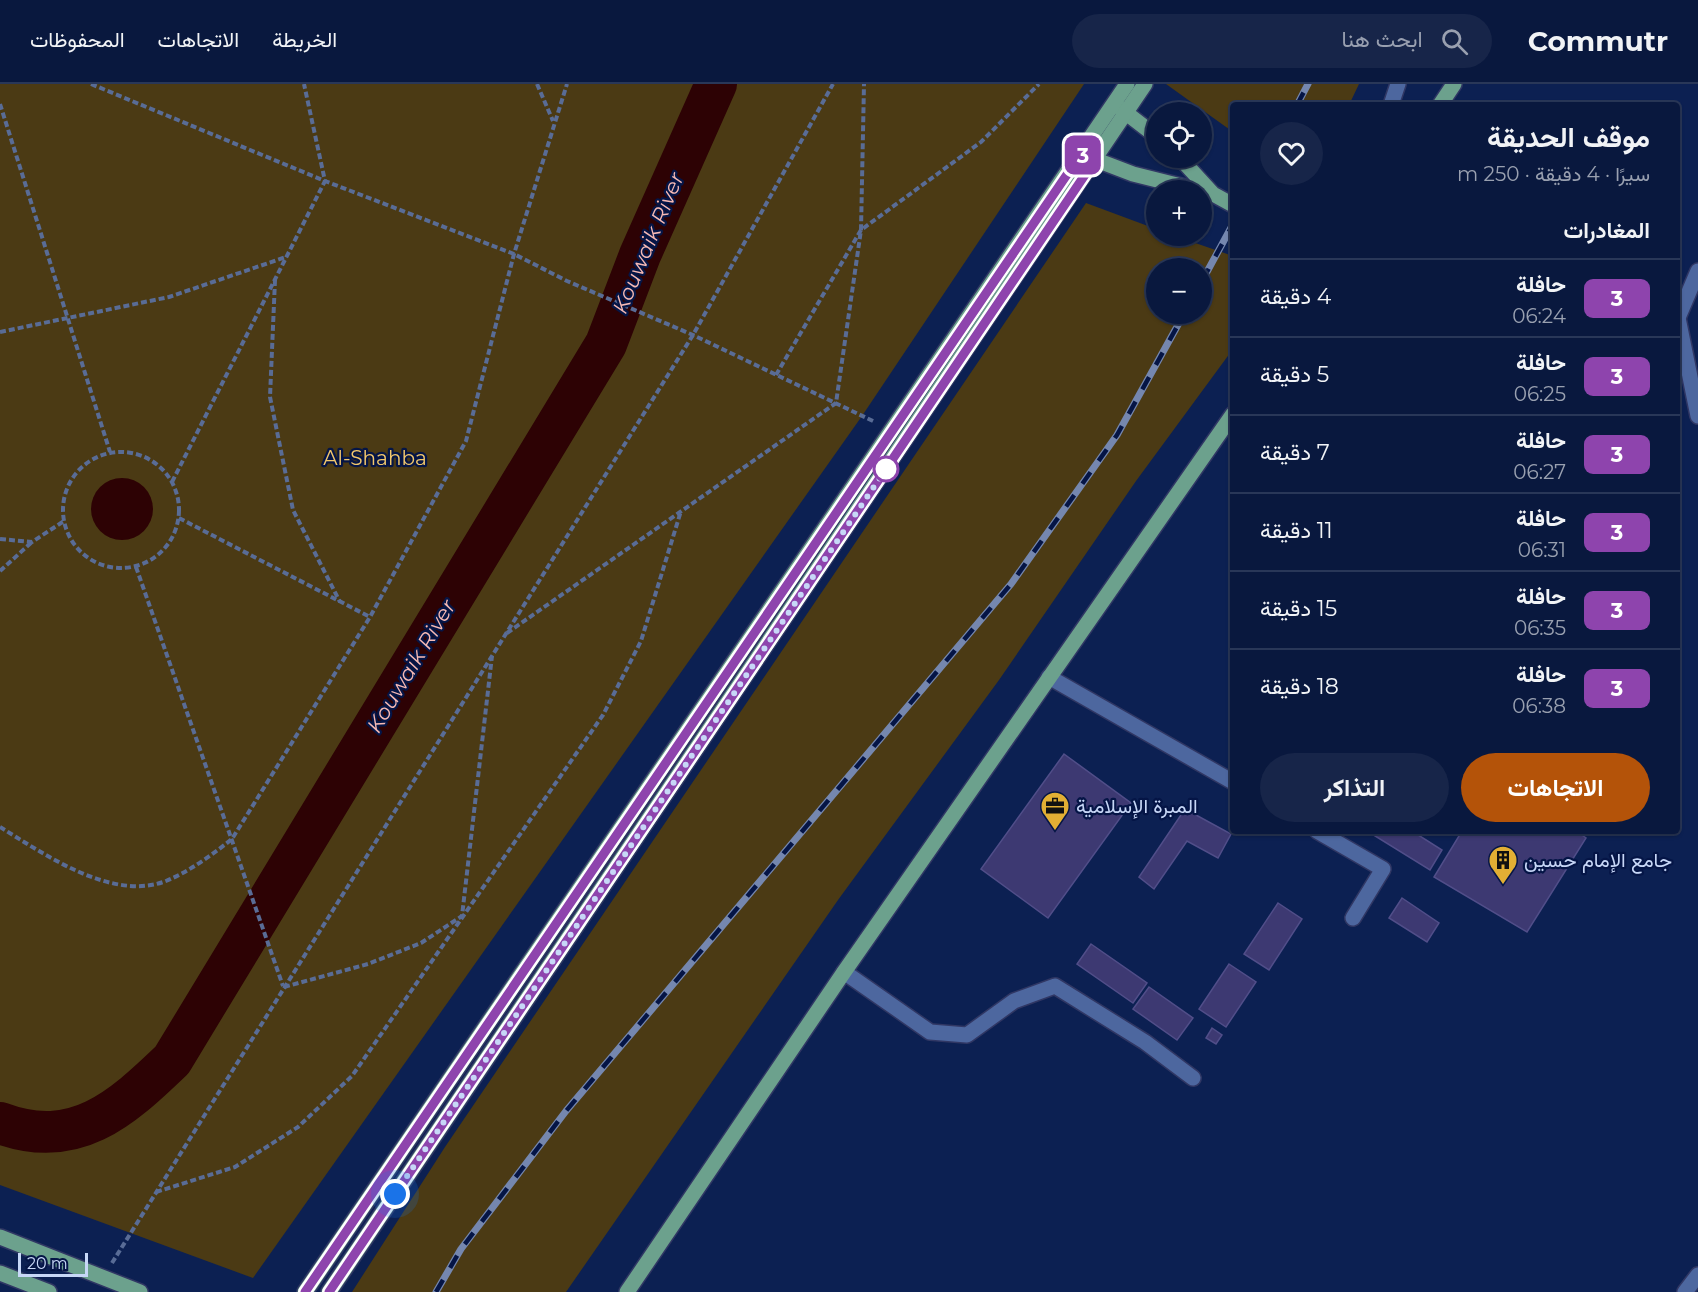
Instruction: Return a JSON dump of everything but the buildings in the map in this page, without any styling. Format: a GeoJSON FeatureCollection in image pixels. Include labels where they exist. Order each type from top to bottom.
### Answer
{"type":"FeatureCollection","features":[{"type":"Feature","properties":{"kind":"main road"},"geometry":{"type":"LineString","coordinates":[[1121,109],[1127,84]]}},
{"type":"Feature","properties":{"kind":"main road"},"geometry":{"type":"LineString","coordinates":[[329,1292],[1088,157],[1121,109],[1145,84]]}},
{"type":"Feature","properties":{"kind":"main road"},"geometry":{"type":"LineString","coordinates":[[1442,102],[1454,84]]}},
{"type":"Feature","properties":{"kind":"main road"},"geometry":{"type":"LineString","coordinates":[[1121,109],[1146,128]]}},
{"type":"Feature","properties":{"kind":"main road"},"geometry":{"type":"LineString","coordinates":[[1088,157],[1133,174],[1157,180]]}},
{"type":"Feature","properties":{"kind":"main road"},"geometry":{"type":"LineString","coordinates":[[305,1292],[893,431],[1088,157]]}},
{"type":"Feature","properties":{"kind":"main road"},"geometry":{"type":"LineString","coordinates":[[1188,168],[1197,180]]}},
{"type":"Feature","properties":{"kind":"main road"},"geometry":{"type":"LineString","coordinates":[[1212,195],[1230,204]]}},
{"type":"Feature","properties":{"kind":"main road"},"geometry":{"type":"LineString","coordinates":[[627,1292],[844,972],[1230,418]]}},
{"type":"Feature","properties":{"kind":"main road"},"geometry":{"type":"LineString","coordinates":[[0,1237],[140,1292]]}},
{"type":"Feature","properties":{"kind":"main road"},"geometry":{"type":"LineString","coordinates":[[0,1273],[49,1292]]}},
{"type":"Feature","properties":{"kind":"street"},"geometry":{"type":"LineString","coordinates":[[1391,102],[1398,84]]}},
{"type":"Feature","properties":{"kind":"street"},"geometry":{"type":"LineString","coordinates":[[1680,310],[1698,271]]}},
{"type":"Feature","properties":{"kind":"street"},"geometry":{"type":"LineString","coordinates":[[1680,331],[1698,416]]}},
{"type":"Feature","properties":{"kind":"street"},"geometry":{"type":"LineString","coordinates":[[1049,677],[1230,780]]}},
{"type":"Feature","properties":{"kind":"street"},"geometry":{"type":"LineString","coordinates":[[1322,834],[1383,869],[1353,918]]}},
{"type":"Feature","properties":{"kind":"street"},"geometry":{"type":"LineString","coordinates":[[844,972],[930,1032],[967,1035],[1014,1001],[1055,986],[1145,1042],[1193,1078]]}},
{"type":"Feature","properties":{"kind":"street"},"geometry":{"type":"LineString","coordinates":[[1684,1292],[1698,1275]]}},
{"type":"Feature","properties":{"kind":"path"},"geometry":{"type":"LineString","coordinates":[[91,84],[325,181],[514,254],[567,281],[693,334],[893,431]]}},
{"type":"Feature","properties":{"kind":"path"},"geometry":{"type":"LineString","coordinates":[[172,482],[325,181],[304,84]]}},
{"type":"Feature","properties":{"kind":"path"},"geometry":{"type":"LineString","coordinates":[[537,84],[553,122]]}},
{"type":"Feature","properties":{"kind":"path"},"geometry":{"type":"LineString","coordinates":[[0,827],[84,876],[126,886],[164,882],[205,860],[232,839],[370,617],[466,441],[514,254],[553,122],[567,84]]}},
{"type":"Feature","properties":{"kind":"path"},"geometry":{"type":"LineString","coordinates":[[103,1278],[693,334],[833,84]]}},
{"type":"Feature","properties":{"kind":"path"},"geometry":{"type":"LineString","coordinates":[[505,635],[836,404],[861,230],[864,84]]}},
{"type":"Feature","properties":{"kind":"path"},"geometry":{"type":"LineString","coordinates":[[776,375],[861,230],[981,142],[1039,84]]}},
{"type":"Feature","properties":{"kind":"path"},"geometry":{"type":"LineString","coordinates":[[0,104],[110,452]]}},
{"type":"Feature","properties":{"kind":"path"},"geometry":{"type":"LineString","coordinates":[[0,332],[68,320],[169,297],[286,257]]}},
{"type":"Feature","properties":{"kind":"path"},"geometry":{"type":"LineString","coordinates":[[276,278],[270,397],[292,510],[340,602]]}},
{"type":"Feature","properties":{"kind":"path"},"geometry":{"type":"LineString","coordinates":[[110,452],[128,452],[146,457],[161,467],[172,482],[179,499],[179,518],[173,536],[162,551],[135,567],[111,567],[95,561],[81,551],[70,537],[64,521],[63,503],[68,485],[78,470],[93,459],[110,452]]}},
{"type":"Feature","properties":{"kind":"path"},"geometry":{"type":"LineString","coordinates":[[156,1192],[235,1167],[298,1127],[352,1076],[603,715],[641,641],[681,512]]}},
{"type":"Feature","properties":{"kind":"path"},"geometry":{"type":"LineString","coordinates":[[179,518],[370,617]]}},
{"type":"Feature","properties":{"kind":"path"},"geometry":{"type":"LineString","coordinates":[[0,571],[32,542],[64,521]]}},
{"type":"Feature","properties":{"kind":"path"},"geometry":{"type":"LineString","coordinates":[[0,539],[32,542]]}},
{"type":"Feature","properties":{"kind":"path"},"geometry":{"type":"LineString","coordinates":[[135,567],[237,851],[283,987]]}},
{"type":"Feature","properties":{"kind":"path"},"geometry":{"type":"LineString","coordinates":[[283,987],[368,964],[421,943],[462,916],[493,654]]}},
{"type":"Feature","properties":{"kind":"green space","name":"Al-Shahba"},"geometry":{"type":"Polygon","coordinates":[[[0,84],[1084,84],[862,416],[253,1278],[0,1185],[0,84]]]}},
{"type":"Feature","properties":{"kind":"green space"},"geometry":{"type":"Polygon","coordinates":[[[1166,84],[1359,84],[1350,102],[1230,102],[1230,130],[1212,117],[1212,102],[1191,102],[1166,84]]]}},
{"type":"Feature","properties":{"kind":"green space"},"geometry":{"type":"Polygon","coordinates":[[[1086,203],[1146,225],[1146,246],[1204,246],[1230,255],[1230,353],[1136,481],[999,680],[838,900],[566,1292],[352,1292],[445,1147],[1086,203]]]}},
{"type":"Feature","properties":{"kind":"shaded area"},"geometry":{"type":"Polygon","coordinates":[[[116,478],[128,478],[144,487],[151,497],[153,509],[151,521],[144,531],[128,540],[116,540],[105,535],[96,526],[91,515],[91,503],[96,492],[105,483],[116,478]]]}},
{"type":"Feature","properties":{"kind":"waterway","name":"Kouwaik River"},"geometry":{"type":"LineString","coordinates":[[0,1123],[27,1130],[51,1132],[74,1128],[115,1109],[172,1060],[606,344],[640,255],[716,84]]}},
{"type":"Feature","properties":{"kind":"railway"},"geometry":{"type":"LineString","coordinates":[[1299,102],[1308,84]]}},
{"type":"Feature","properties":{"kind":"railway"},"geometry":{"type":"LineString","coordinates":[[1212,263],[1230,230]]}},
{"type":"Feature","properties":{"kind":"railway"},"geometry":{"type":"LineString","coordinates":[[436,1292],[461,1249],[566,1111],[1011,584],[1117,435],[1178,324]]}},
{"type":"Feature","properties":{"kind":"bus line","name":"3"},"geometry":{"type":"LineString","coordinates":[[305,1292],[1081,154],[1095,160],[329,1292]]}},
{"type":"Feature","properties":{"kind":"place","name":"المبرة الإسلامية"},"geometry":{"type":"Point","coordinates":[1055,832]}},
{"type":"Feature","properties":{"kind":"place","name":"جامع الإمام حسين"},"geometry":{"type":"Point","coordinates":[1503,886]}},
{"type":"Feature","properties":{"kind":"route"},"geometry":{"type":"LineString","coordinates":[[395,1194],[886,469]]}}]}
